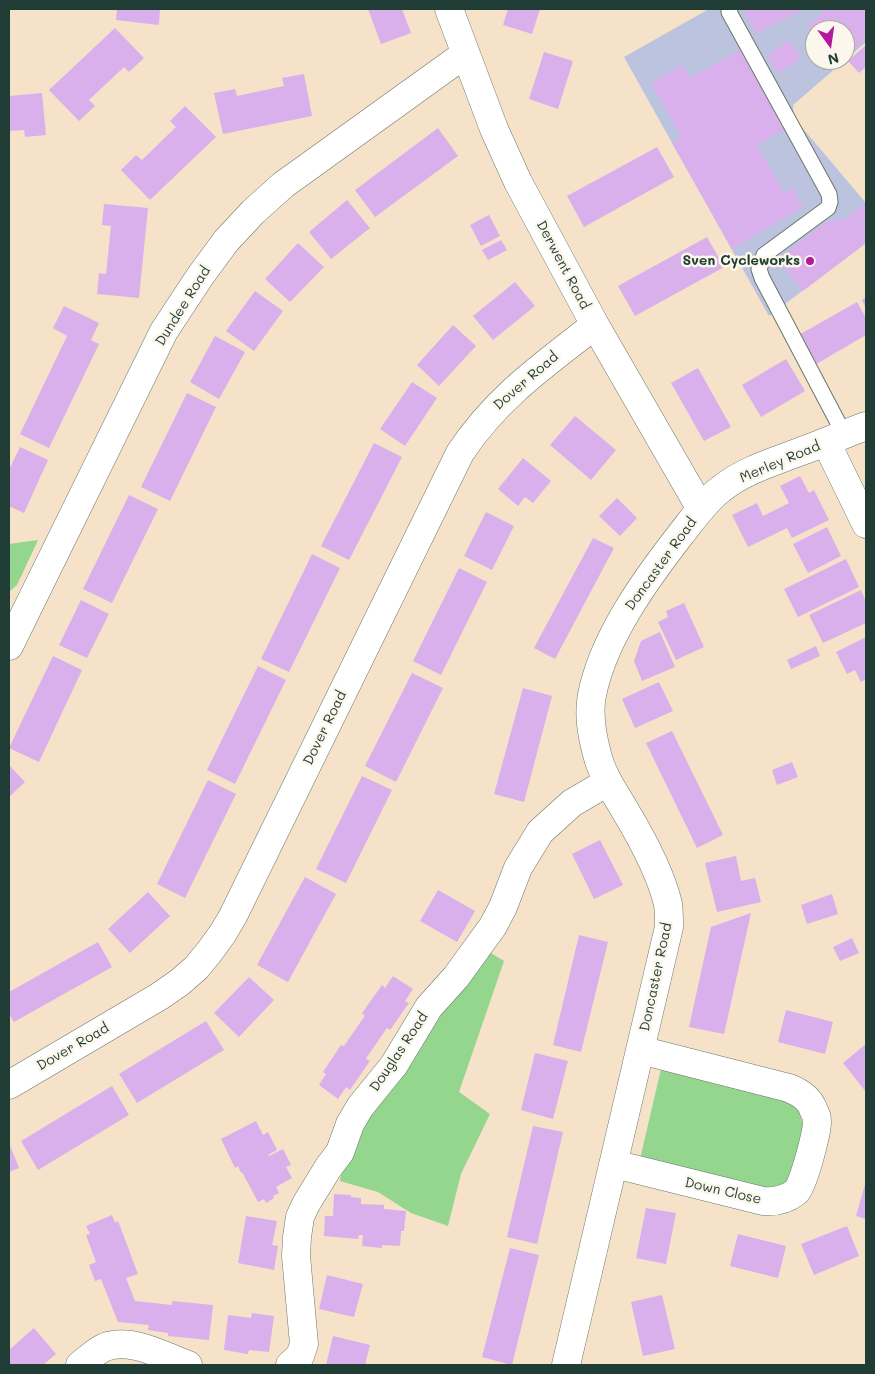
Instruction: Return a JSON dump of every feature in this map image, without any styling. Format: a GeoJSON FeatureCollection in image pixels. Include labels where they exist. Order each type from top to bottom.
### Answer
{"type":"FeatureCollection","features":[{"type":"Feature","properties":{"kind":"street","name":"Derwent Road"},"geometry":{"type":"LineString","coordinates":[[449,9],[494,129],[518,182],[595,325],[701,509]]}},
{"type":"Feature","properties":{"kind":"street","name":"Dundee Road"},"geometry":{"type":"LineString","coordinates":[[10,641],[164,331],[180,305],[226,241],[253,212],[283,185],[465,54]]}},
{"type":"Feature","properties":{"kind":"street","name":"Dover Road"},"geometry":{"type":"LineString","coordinates":[[9,1085],[160,996],[191,973],[210,951],[223,934],[233,916],[460,453],[476,429],[517,386],[595,325]]}},
{"type":"Feature","properties":{"kind":"street","name":"Merley Road"},"geometry":{"type":"LineString","coordinates":[[701,509],[721,488],[748,473],[846,434]]}},
{"type":"Feature","properties":{"kind":"street"},"geometry":{"type":"LineString","coordinates":[[846,434],[866,524]]}},
{"type":"Feature","properties":{"kind":"street","name":"Doncaster Road"},"geometry":{"type":"LineString","coordinates":[[574,1359],[614,1164],[669,927],[668,905],[661,883],[634,827],[608,782],[597,756],[589,716],[592,695],[603,660],[625,614],[653,570],[701,509]]}},
{"type":"Feature","properties":{"kind":"street","name":"Douglas Road"},"geometry":{"type":"LineString","coordinates":[[290,1365],[300,1356],[304,1344],[296,1256],[298,1227],[306,1204],[340,1152],[350,1124],[360,1107],[394,1064],[429,1007],[456,977],[493,926],[503,907],[518,868],[540,832],[572,803],[608,782]]}},
{"type":"Feature","properties":{"kind":"street","name":"Down Close"},"geometry":{"type":"LineString","coordinates":[[614,1164],[763,1201],[776,1202],[798,1191],[803,1182],[817,1122],[810,1102],[802,1094],[789,1088],[640,1050]]}},
{"type":"Feature","properties":{"kind":"street"},"geometry":{"type":"LineString","coordinates":[[80,1365],[103,1348],[122,1344],[144,1348],[188,1365]]}},
{"type":"Feature","properties":{"kind":"lane"},"geometry":{"type":"LineString","coordinates":[[730,9],[829,194],[830,202],[828,208],[764,255],[759,269],[762,278],[846,434]]}},
{"type":"Feature","properties":{"kind":"shaded area"},"geometry":{"type":"Polygon","coordinates":[[[709,9],[866,9],[866,42],[855,51],[855,20],[805,20],[805,70],[834,70],[793,105],[794,118],[866,203],[866,243],[769,316],[624,57],[709,9]]]}},
{"type":"Feature","properties":{"kind":"green space"},"geometry":{"type":"Polygon","coordinates":[[[38,540],[17,585],[9,592],[9,544],[38,540]]]}},
{"type":"Feature","properties":{"kind":"green space"},"geometry":{"type":"Polygon","coordinates":[[[486,950],[504,961],[459,1092],[490,1114],[461,1174],[448,1226],[411,1213],[378,1192],[340,1181],[345,1151],[355,1132],[486,950]]]}},
{"type":"Feature","properties":{"kind":"green space"},"geometry":{"type":"Polygon","coordinates":[[[661,1069],[785,1096],[800,1111],[803,1128],[791,1181],[779,1189],[762,1190],[640,1159],[661,1069]]]}},
{"type":"Feature","properties":{"kind":"building"},"geometry":{"type":"Polygon","coordinates":[[[117,9],[160,9],[159,25],[116,20],[117,9]]]}},
{"type":"Feature","properties":{"kind":"building"},"geometry":{"type":"Polygon","coordinates":[[[368,9],[402,9],[411,33],[381,44],[368,9]]]}},
{"type":"Feature","properties":{"kind":"building"},"geometry":{"type":"Polygon","coordinates":[[[508,9],[540,9],[532,34],[503,25],[508,9]]]}},
{"type":"Feature","properties":{"kind":"building"},"geometry":{"type":"Polygon","coordinates":[[[743,9],[805,9],[756,33],[743,9]]]}},
{"type":"Feature","properties":{"kind":"building"},"geometry":{"type":"Polygon","coordinates":[[[819,9],[865,9],[866,39],[855,49],[855,20],[814,20],[823,13],[819,9]]]}},
{"type":"Feature","properties":{"kind":"building"},"geometry":{"type":"Polygon","coordinates":[[[115,28],[144,58],[129,72],[124,67],[89,100],[95,106],[79,121],[49,90],[115,28]]]}},
{"type":"Feature","properties":{"kind":"building"},"geometry":{"type":"Polygon","coordinates":[[[790,41],[801,59],[778,73],[767,55],[790,41]]]}},
{"type":"Feature","properties":{"kind":"building"},"geometry":{"type":"Polygon","coordinates":[[[866,45],[866,67],[859,73],[855,69],[855,55],[866,45]]]}},
{"type":"Feature","properties":{"kind":"building"},"geometry":{"type":"Polygon","coordinates":[[[740,50],[785,129],[757,145],[784,193],[792,187],[803,207],[732,249],[672,143],[682,137],[651,83],[682,65],[690,78],[740,50]]]}},
{"type":"Feature","properties":{"kind":"building"},"geometry":{"type":"Polygon","coordinates":[[[544,52],[573,61],[558,109],[529,99],[544,52]]]}},
{"type":"Feature","properties":{"kind":"building"},"geometry":{"type":"Polygon","coordinates":[[[304,74],[312,116],[223,134],[214,93],[235,89],[237,96],[284,86],[282,78],[304,74]]]}},
{"type":"Feature","properties":{"kind":"building"},"geometry":{"type":"Polygon","coordinates":[[[42,93],[46,135],[25,137],[24,130],[9,131],[9,96],[42,93]]]}},
{"type":"Feature","properties":{"kind":"building"},"geometry":{"type":"Polygon","coordinates":[[[185,106],[216,137],[150,200],[121,170],[136,155],[142,160],[176,127],[170,121],[185,106]]]}},
{"type":"Feature","properties":{"kind":"building"},"geometry":{"type":"Polygon","coordinates":[[[438,128],[458,156],[375,217],[355,190],[438,128]]]}},
{"type":"Feature","properties":{"kind":"building"},"geometry":{"type":"Polygon","coordinates":[[[657,147],[674,177],[584,227],[567,196],[657,147]]]}},
{"type":"Feature","properties":{"kind":"building"},"geometry":{"type":"Polygon","coordinates":[[[347,200],[370,228],[331,259],[309,232],[347,200]]]}},
{"type":"Feature","properties":{"kind":"building"},"geometry":{"type":"Polygon","coordinates":[[[866,202],[866,243],[803,291],[778,259],[826,222],[845,219],[866,202]]]}},
{"type":"Feature","properties":{"kind":"building"},"geometry":{"type":"Polygon","coordinates":[[[104,204],[148,208],[139,298],[97,294],[99,273],[106,274],[111,226],[102,225],[104,204]]]}},
{"type":"Feature","properties":{"kind":"building"},"geometry":{"type":"Polygon","coordinates":[[[489,215],[500,236],[481,246],[470,225],[489,215]]]}},
{"type":"Feature","properties":{"kind":"building"},"geometry":{"type":"Polygon","coordinates":[[[707,237],[724,267],[635,316],[618,286],[707,237]]]}},
{"type":"Feature","properties":{"kind":"building"},"geometry":{"type":"Polygon","coordinates":[[[501,240],[507,250],[488,260],[482,250],[501,240]]]}},
{"type":"Feature","properties":{"kind":"building"},"geometry":{"type":"Polygon","coordinates":[[[298,243],[324,267],[290,302],[265,279],[298,243]]]}},
{"type":"Feature","properties":{"kind":"building"},"geometry":{"type":"Polygon","coordinates":[[[515,282],[535,306],[493,340],[473,316],[515,282]]]}},
{"type":"Feature","properties":{"kind":"building"},"geometry":{"type":"Polygon","coordinates":[[[255,291],[283,311],[254,351],[226,331],[255,291]]]}},
{"type":"Feature","properties":{"kind":"building"},"geometry":{"type":"Polygon","coordinates":[[[866,297],[866,308],[862,300],[866,297]]]}},
{"type":"Feature","properties":{"kind":"building"},"geometry":{"type":"Polygon","coordinates":[[[857,302],[866,318],[866,335],[813,366],[797,336],[857,302]]]}},
{"type":"Feature","properties":{"kind":"building"},"geometry":{"type":"Polygon","coordinates":[[[64,306],[99,323],[91,340],[99,344],[49,448],[20,434],[67,336],[53,328],[64,306]]]}},
{"type":"Feature","properties":{"kind":"building"},"geometry":{"type":"Polygon","coordinates":[[[453,325],[476,346],[439,386],[417,365],[453,325]]]}},
{"type":"Feature","properties":{"kind":"building"},"geometry":{"type":"Polygon","coordinates":[[[215,336],[245,352],[219,399],[190,382],[215,336]]]}},
{"type":"Feature","properties":{"kind":"building"},"geometry":{"type":"Polygon","coordinates":[[[786,359],[805,391],[761,417],[742,385],[786,359]]]}},
{"type":"Feature","properties":{"kind":"building"},"geometry":{"type":"Polygon","coordinates":[[[698,368],[731,427],[704,441],[671,383],[698,368]]]}},
{"type":"Feature","properties":{"kind":"building"},"geometry":{"type":"Polygon","coordinates":[[[412,382],[437,398],[405,446],[380,429],[412,382]]]}},
{"type":"Feature","properties":{"kind":"building"},"geometry":{"type":"Polygon","coordinates":[[[187,393],[216,407],[170,501],[141,487],[187,393]]]}},
{"type":"Feature","properties":{"kind":"building"},"geometry":{"type":"Polygon","coordinates":[[[575,416],[616,450],[591,480],[550,445],[575,416]]]}},
{"type":"Feature","properties":{"kind":"building"},"geometry":{"type":"Polygon","coordinates":[[[374,443],[402,457],[349,560],[321,546],[374,443]]]}},
{"type":"Feature","properties":{"kind":"building"},"geometry":{"type":"Polygon","coordinates":[[[20,447],[48,460],[24,513],[9,506],[9,470],[20,447]]]}},
{"type":"Feature","properties":{"kind":"building"},"geometry":{"type":"Polygon","coordinates":[[[523,458],[551,481],[533,503],[525,497],[518,506],[498,489],[523,458]]]}},
{"type":"Feature","properties":{"kind":"building"},"geometry":{"type":"Polygon","coordinates":[[[800,476],[809,493],[814,490],[829,520],[792,538],[787,528],[748,547],[732,515],[757,503],[763,516],[789,503],[780,486],[800,476]]]}},
{"type":"Feature","properties":{"kind":"building"},"geometry":{"type":"Polygon","coordinates":[[[129,495],[158,509],[112,603],[83,589],[129,495]]]}},
{"type":"Feature","properties":{"kind":"building"},"geometry":{"type":"Polygon","coordinates":[[[617,498],[637,518],[620,536],[599,516],[617,498]]]}},
{"type":"Feature","properties":{"kind":"building"},"geometry":{"type":"Polygon","coordinates":[[[486,512],[514,526],[492,570],[464,556],[486,512]]]}},
{"type":"Feature","properties":{"kind":"building"},"geometry":{"type":"Polygon","coordinates":[[[827,527],[841,556],[808,573],[793,544],[827,527]]]}},
{"type":"Feature","properties":{"kind":"building"},"geometry":{"type":"Polygon","coordinates":[[[593,538],[614,548],[555,659],[534,648],[593,538]]]}},
{"type":"Feature","properties":{"kind":"building"},"geometry":{"type":"Polygon","coordinates":[[[312,554],[340,568],[289,672],[261,659],[312,554]]]}},
{"type":"Feature","properties":{"kind":"building"},"geometry":{"type":"Polygon","coordinates":[[[846,559],[859,587],[798,617],[784,589],[846,559]]]}},
{"type":"Feature","properties":{"kind":"building"},"geometry":{"type":"Polygon","coordinates":[[[459,568],[487,582],[441,675],[413,661],[459,568]]]}},
{"type":"Feature","properties":{"kind":"building"},"geometry":{"type":"Polygon","coordinates":[[[861,590],[866,602],[866,623],[823,643],[809,615],[861,590]]]}},
{"type":"Feature","properties":{"kind":"building"},"geometry":{"type":"Polygon","coordinates":[[[81,600],[109,614],[87,658],[59,645],[81,600]]]}},
{"type":"Feature","properties":{"kind":"building"},"geometry":{"type":"Polygon","coordinates":[[[684,603],[704,647],[676,660],[658,622],[668,617],[666,611],[684,603]]]}},
{"type":"Feature","properties":{"kind":"building"},"geometry":{"type":"Polygon","coordinates":[[[660,632],[675,667],[642,681],[634,661],[641,641],[660,632]]]}},
{"type":"Feature","properties":{"kind":"building"},"geometry":{"type":"Polygon","coordinates":[[[866,637],[866,679],[861,682],[855,670],[847,674],[836,652],[866,637]]]}},
{"type":"Feature","properties":{"kind":"building"},"geometry":{"type":"Polygon","coordinates":[[[816,646],[820,656],[791,669],[787,660],[816,646]]]}},
{"type":"Feature","properties":{"kind":"building"},"geometry":{"type":"Polygon","coordinates":[[[53,656],[82,670],[39,762],[9,748],[53,656]]]}},
{"type":"Feature","properties":{"kind":"building"},"geometry":{"type":"Polygon","coordinates":[[[258,666],[286,680],[235,784],[207,770],[258,666]]]}},
{"type":"Feature","properties":{"kind":"building"},"geometry":{"type":"Polygon","coordinates":[[[412,673],[443,688],[396,782],[365,766],[412,673]]]}},
{"type":"Feature","properties":{"kind":"building"},"geometry":{"type":"Polygon","coordinates":[[[659,682],[673,711],[635,728],[622,699],[659,682]]]}},
{"type":"Feature","properties":{"kind":"building"},"geometry":{"type":"Polygon","coordinates":[[[523,688],[552,696],[524,802],[494,794],[523,688]]]}},
{"type":"Feature","properties":{"kind":"building"},"geometry":{"type":"Polygon","coordinates":[[[672,731],[723,835],[697,848],[646,743],[672,731]]]}},
{"type":"Feature","properties":{"kind":"building"},"geometry":{"type":"Polygon","coordinates":[[[792,762],[798,777],[777,785],[772,770],[792,762]]]}},
{"type":"Feature","properties":{"kind":"building"},"geometry":{"type":"Polygon","coordinates":[[[9,765],[25,782],[9,797],[9,765]]]}},
{"type":"Feature","properties":{"kind":"building"},"geometry":{"type":"Polygon","coordinates":[[[362,776],[392,790],[346,883],[316,869],[362,776]]]}},
{"type":"Feature","properties":{"kind":"building"},"geometry":{"type":"Polygon","coordinates":[[[208,780],[236,794],[185,898],[157,884],[208,780]]]}},
{"type":"Feature","properties":{"kind":"building"},"geometry":{"type":"Polygon","coordinates":[[[600,840],[623,885],[594,899],[572,854],[600,840]]]}},
{"type":"Feature","properties":{"kind":"building"},"geometry":{"type":"Polygon","coordinates":[[[736,856],[741,881],[755,878],[761,902],[717,912],[705,863],[736,856]]]}},
{"type":"Feature","properties":{"kind":"building"},"geometry":{"type":"Polygon","coordinates":[[[305,877],[336,894],[288,982],[257,965],[305,877]]]}},
{"type":"Feature","properties":{"kind":"building"},"geometry":{"type":"Polygon","coordinates":[[[438,890],[475,911],[457,942],[420,921],[438,890]]]}},
{"type":"Feature","properties":{"kind":"building"},"geometry":{"type":"Polygon","coordinates":[[[148,892],[170,916],[130,953],[108,929],[148,892]]]}},
{"type":"Feature","properties":{"kind":"building"},"geometry":{"type":"Polygon","coordinates":[[[832,894],[838,914],[807,924],[801,905],[832,894]]]}},
{"type":"Feature","properties":{"kind":"building"},"geometry":{"type":"Polygon","coordinates":[[[751,913],[724,1034],[689,1027],[711,927],[751,913]]]}},
{"type":"Feature","properties":{"kind":"building"},"geometry":{"type":"Polygon","coordinates":[[[579,935],[608,942],[581,1052],[553,1045],[579,935]]]}},
{"type":"Feature","properties":{"kind":"building"},"geometry":{"type":"Polygon","coordinates":[[[852,938],[859,953],[840,961],[833,947],[852,938]]]}},
{"type":"Feature","properties":{"kind":"building"},"geometry":{"type":"Polygon","coordinates":[[[98,942],[112,967],[14,1022],[9,1014],[9,992],[98,942]]]}},
{"type":"Feature","properties":{"kind":"building"},"geometry":{"type":"Polygon","coordinates":[[[393,976],[413,989],[405,1001],[409,1003],[390,1030],[387,1028],[367,1057],[366,1059],[370,1061],[350,1090],[346,1087],[338,1099],[319,1085],[326,1074],[323,1072],[341,1045],[344,1046],[365,1016],[362,1013],[382,985],[385,988],[393,976]]]}},
{"type":"Feature","properties":{"kind":"building"},"geometry":{"type":"Polygon","coordinates":[[[249,977],[274,1000],[239,1037],[214,1013],[249,977]]]}},
{"type":"Feature","properties":{"kind":"building"},"geometry":{"type":"Polygon","coordinates":[[[786,1010],[833,1022],[825,1054],[778,1042],[786,1010]]]}},
{"type":"Feature","properties":{"kind":"building"},"geometry":{"type":"Polygon","coordinates":[[[206,1021],[224,1050],[137,1103],[119,1074],[206,1021]]]}},
{"type":"Feature","properties":{"kind":"building"},"geometry":{"type":"Polygon","coordinates":[[[866,1044],[866,1092],[843,1063],[866,1044]]]}},
{"type":"Feature","properties":{"kind":"building"},"geometry":{"type":"Polygon","coordinates":[[[535,1053],[568,1061],[553,1119],[521,1110],[535,1053]]]}},
{"type":"Feature","properties":{"kind":"building"},"geometry":{"type":"Polygon","coordinates":[[[112,1086],[129,1115],[38,1170],[21,1141],[112,1086]]]}},
{"type":"Feature","properties":{"kind":"building"},"geometry":{"type":"Polygon","coordinates":[[[256,1121],[263,1135],[268,1132],[277,1150],[268,1155],[283,1149],[291,1165],[286,1167],[292,1178],[276,1187],[279,1193],[266,1203],[264,1199],[258,1202],[238,1166],[235,1168],[221,1139],[256,1121]]]}},
{"type":"Feature","properties":{"kind":"building"},"geometry":{"type":"Polygon","coordinates":[[[533,1126],[563,1132],[537,1244],[507,1237],[533,1126]]]}},
{"type":"Feature","properties":{"kind":"building"},"geometry":{"type":"Polygon","coordinates":[[[9,1143],[19,1168],[9,1172],[9,1143]]]}},
{"type":"Feature","properties":{"kind":"building"},"geometry":{"type":"Polygon","coordinates":[[[866,1181],[866,1219],[856,1216],[866,1181]]]}},
{"type":"Feature","properties":{"kind":"building"},"geometry":{"type":"Polygon","coordinates":[[[334,1194],[351,1195],[351,1197],[361,1198],[361,1204],[384,1205],[384,1209],[406,1211],[404,1231],[401,1231],[400,1246],[382,1245],[382,1248],[362,1246],[363,1235],[359,1235],[358,1239],[324,1236],[325,1216],[333,1216],[334,1194]]]}},
{"type":"Feature","properties":{"kind":"building"},"geometry":{"type":"Polygon","coordinates":[[[646,1208],[676,1213],[666,1264],[636,1258],[646,1208]]]}},
{"type":"Feature","properties":{"kind":"building"},"geometry":{"type":"Polygon","coordinates":[[[112,1215],[115,1223],[118,1221],[138,1274],[126,1278],[135,1301],[172,1305],[172,1301],[213,1305],[209,1340],[168,1336],[168,1333],[148,1330],[149,1325],[118,1322],[101,1279],[95,1281],[89,1265],[96,1262],[86,1235],[90,1234],[86,1226],[112,1215]]]}},
{"type":"Feature","properties":{"kind":"building"},"geometry":{"type":"Polygon","coordinates":[[[246,1216],[277,1221],[272,1245],[278,1246],[274,1270],[238,1263],[246,1216]]]}},
{"type":"Feature","properties":{"kind":"building"},"geometry":{"type":"Polygon","coordinates":[[[847,1226],[859,1256],[814,1275],[801,1244],[847,1226]]]}},
{"type":"Feature","properties":{"kind":"building"},"geometry":{"type":"Polygon","coordinates":[[[738,1234],[786,1246],[778,1278],[730,1266],[738,1234]]]}},
{"type":"Feature","properties":{"kind":"building"},"geometry":{"type":"Polygon","coordinates":[[[510,1248],[539,1255],[512,1365],[482,1357],[510,1248]]]}},
{"type":"Feature","properties":{"kind":"building"},"geometry":{"type":"Polygon","coordinates":[[[327,1275],[363,1284],[354,1317],[319,1309],[327,1275]]]}},
{"type":"Feature","properties":{"kind":"building"},"geometry":{"type":"Polygon","coordinates":[[[662,1295],[675,1349],[643,1356],[631,1302],[662,1295]]]}},
{"type":"Feature","properties":{"kind":"building"},"geometry":{"type":"Polygon","coordinates":[[[252,1313],[274,1316],[269,1352],[249,1350],[248,1354],[224,1350],[228,1315],[251,1318],[252,1313]]]}},
{"type":"Feature","properties":{"kind":"building"},"geometry":{"type":"Polygon","coordinates":[[[34,1328],[56,1354],[43,1365],[9,1365],[9,1350],[34,1328]]]}},
{"type":"Feature","properties":{"kind":"building"},"geometry":{"type":"Polygon","coordinates":[[[333,1336],[370,1345],[365,1365],[326,1365],[333,1336]]]}},
{"type":"Feature","properties":{"kind":"place","name":"Sven Cycleworks"},"geometry":{"type":"Point","coordinates":[810,261]}}]}
